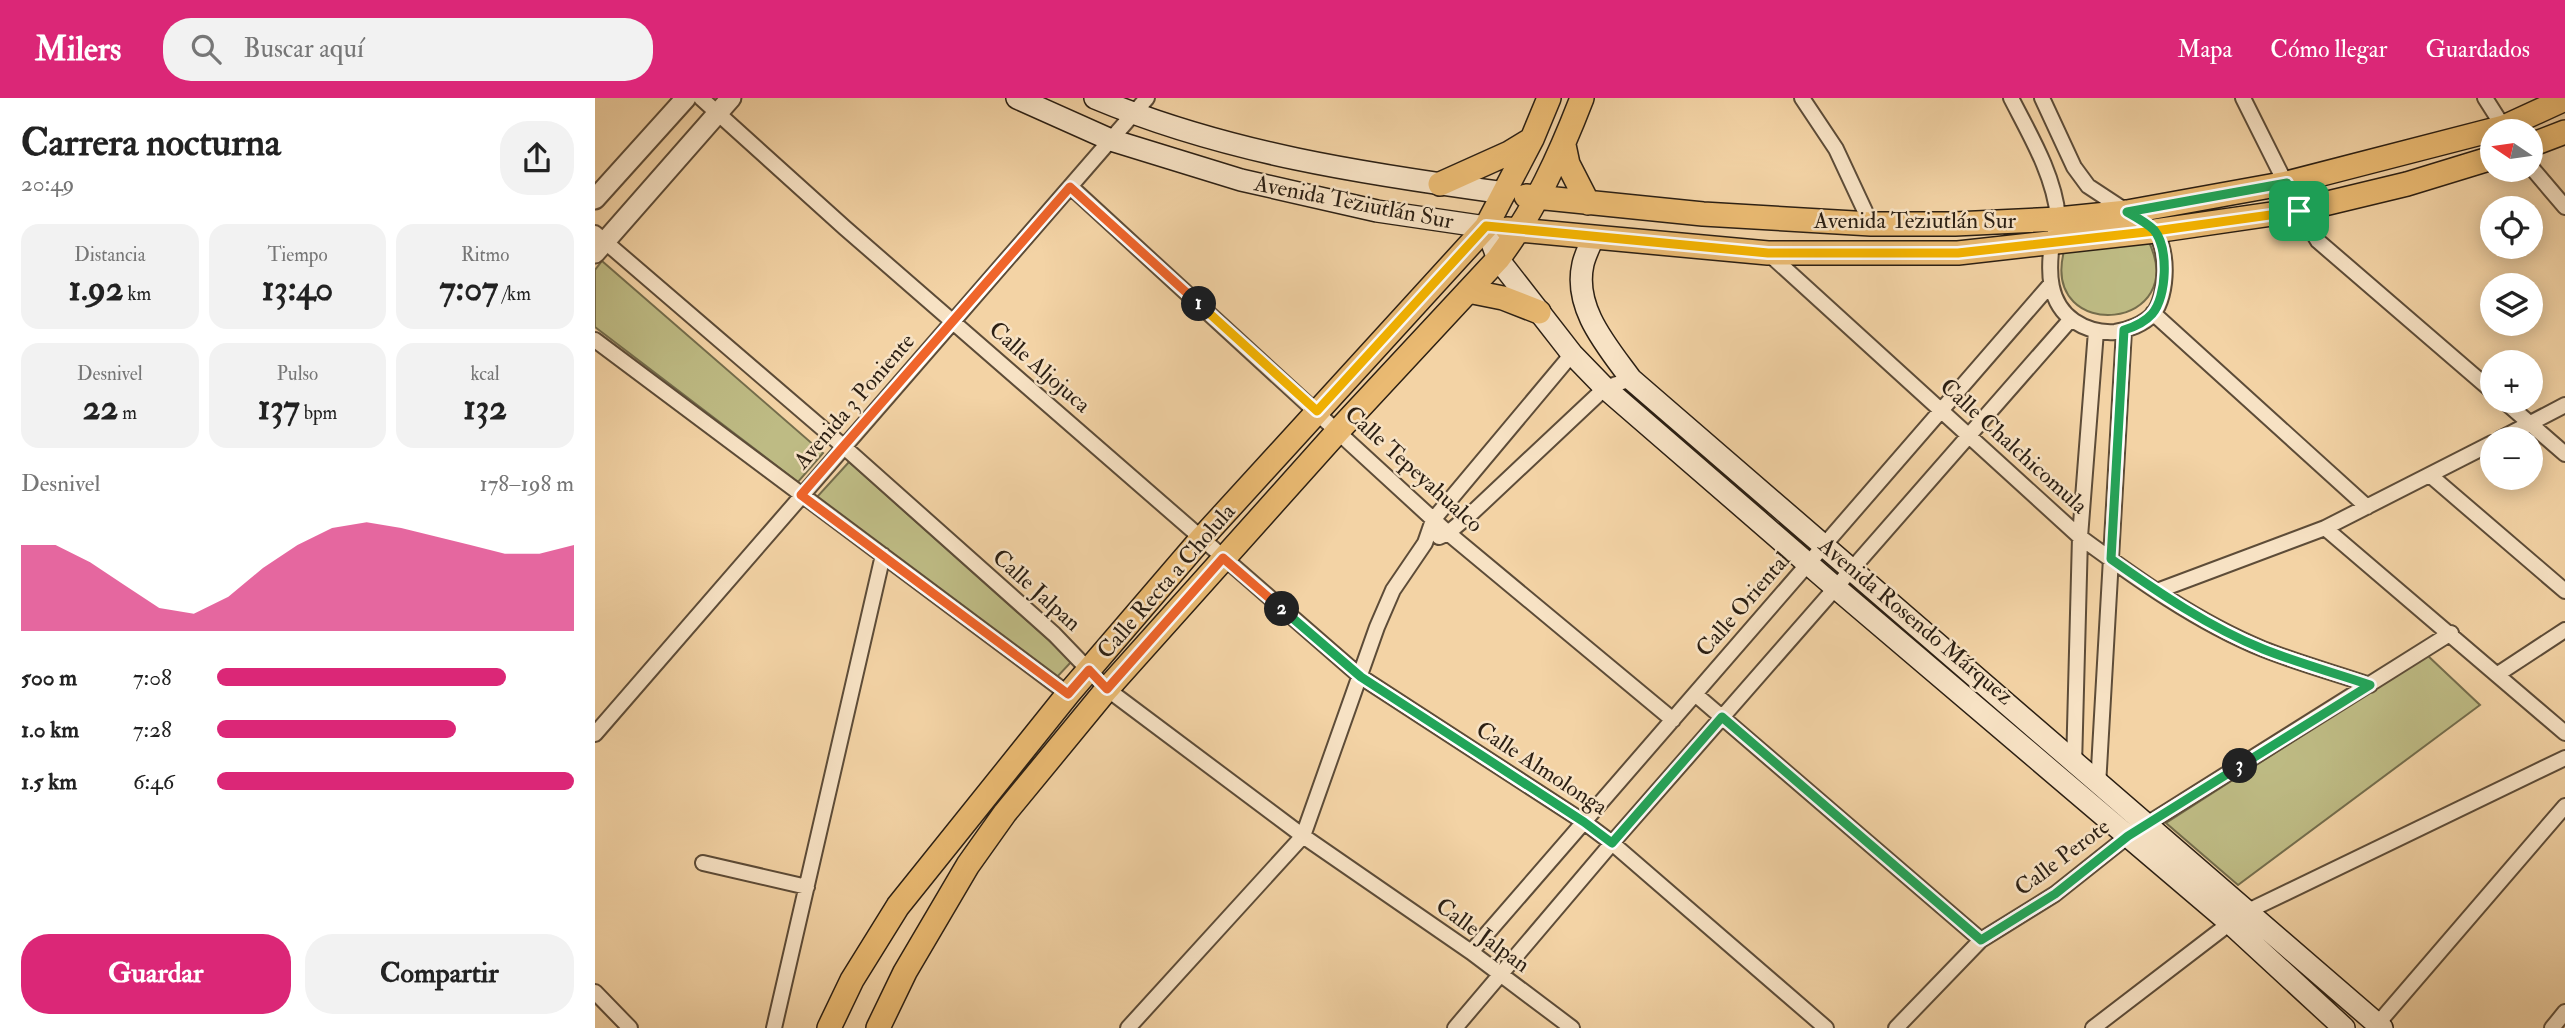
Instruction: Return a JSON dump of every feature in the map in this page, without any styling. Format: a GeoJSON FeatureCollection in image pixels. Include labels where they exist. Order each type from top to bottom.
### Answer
{"type":"FeatureCollection","features":[{"type":"Feature","properties":{"kind":"main road","name":"Avenida Teziutlán Sur"},"geometry":{"type":"LineString","coordinates":[[1017,98],[1111,140],[1284,190],[1377,211],[1519,230],[1768,253],[1958,253],[2155,231],[2299,211],[2407,184],[2480,162]]}},
{"type":"Feature","properties":{"kind":"main road","name":"Avenida Teziutlán Sur"},"geometry":{"type":"LineString","coordinates":[[1095,98],[1140,106],[1290,159],[1440,184],[1537,198],[1703,214],[1871,224],[1955,224],[2058,219],[2127,212],[2287,183],[2480,135]]}},
{"type":"Feature","properties":{"kind":"main road","name":"Calle Recta a Cholula"},"geometry":{"type":"LineString","coordinates":[[878,1028],[905,972],[968,865],[1005,813],[1107,689],[1223,558],[1498,259],[1537,198],[1564,145],[1582,98]]}},
{"type":"Feature","properties":{"kind":"main road","name":"Calle Recta a Cholula"},"geometry":{"type":"LineString","coordinates":[[829,1028],[852,980],[898,905],[1068,694],[1201,539],[1486,226],[1532,139],[1547,99]]}},
{"type":"Feature","properties":{"kind":"main road","name":"Avenida Teziutlán Sur"},"geometry":{"type":"LineString","coordinates":[[2525,119],[2565,99]]}},
{"type":"Feature","properties":{"kind":"main road"},"geometry":{"type":"LineString","coordinates":[[2543,140],[2565,132]]}},
{"type":"Feature","properties":{"kind":"main road"},"geometry":{"type":"LineString","coordinates":[[1440,184],[1509,153],[1532,139]]}},
{"type":"Feature","properties":{"kind":"main road"},"geometry":{"type":"LineString","coordinates":[[1564,145],[1568,164],[1588,203]]}},
{"type":"Feature","properties":{"kind":"main road","name":"Avenida Rosendo Márquez"},"geometry":{"type":"LineString","coordinates":[[1486,226],[1498,259],[1572,354],[1605,388],[1836,589],[2128,836],[2239,917],[2378,1027]]}},
{"type":"Feature","properties":{"kind":"main road","name":"Avenida Rosendo Márquez"},"geometry":{"type":"LineString","coordinates":[[1594,238],[1583,263],[1586,309],[1599,335],[1631,379],[2147,824],[2344,1028]]}},
{"type":"Feature","properties":{"kind":"main road"},"geometry":{"type":"LineString","coordinates":[[1468,291],[1503,298],[1539,312]]}},
{"type":"Feature","properties":{"kind":"street"},"geometry":{"type":"LineString","coordinates":[[595,199],[686,98]]}},
{"type":"Feature","properties":{"kind":"street","name":"Calle Aljojuca"},"geometry":{"type":"LineString","coordinates":[[701,98],[724,106],[845,228],[1223,558]]}},
{"type":"Feature","properties":{"kind":"street"},"geometry":{"type":"LineString","coordinates":[[1802,98],[1836,149],[1871,224]]}},
{"type":"Feature","properties":{"kind":"street"},"geometry":{"type":"LineString","coordinates":[[2011,98],[2049,180],[2058,219],[2052,243],[2050,285],[2060,307],[2071,319],[2097,331],[2124,330],[2137,326],[2153,313],[2165,280],[2164,254],[2155,231],[2088,186],[2074,167],[2042,98]]}},
{"type":"Feature","properties":{"kind":"street"},"geometry":{"type":"LineString","coordinates":[[2243,98],[2310,230],[2327,250],[2480,381]]}},
{"type":"Feature","properties":{"kind":"street"},"geometry":{"type":"LineString","coordinates":[[2485,98],[2499,119]]}},
{"type":"Feature","properties":{"kind":"street"},"geometry":{"type":"LineString","coordinates":[[598,242],[724,106]]}},
{"type":"Feature","properties":{"kind":"street","name":"Avenida 3 Poniente"},"geometry":{"type":"LineString","coordinates":[[595,734],[1140,106]]}},
{"type":"Feature","properties":{"kind":"street"},"geometry":{"type":"LineString","coordinates":[[2543,181],[2565,207]]}},
{"type":"Feature","properties":{"kind":"street","name":"Calle Tepeyahualco"},"geometry":{"type":"LineString","coordinates":[[1070,187],[1433,520],[1673,720]]}},
{"type":"Feature","properties":{"kind":"street","name":"Calle Jalpan"},"geometry":{"type":"LineString","coordinates":[[598,242],[843,446],[1053,634],[1107,689],[1303,836],[1471,952],[1572,1028]]}},
{"type":"Feature","properties":{"kind":"street","name":"Calle Chalchicomula"},"geometry":{"type":"LineString","coordinates":[[1768,253],[2080,537],[2157,591],[2221,629],[2263,649],[2370,685]]}},
{"type":"Feature","properties":{"kind":"street","name":"Calle Oriental"},"geometry":{"type":"LineString","coordinates":[[1471,952],[2050,285]]}},
{"type":"Feature","properties":{"kind":"street"},"geometry":{"type":"LineString","coordinates":[[2153,313],[2367,507]]}},
{"type":"Feature","properties":{"kind":"street"},"geometry":{"type":"LineString","coordinates":[[1455,1028],[1612,843],[2071,319]]}},
{"type":"Feature","properties":{"kind":"street"},"geometry":{"type":"LineString","coordinates":[[2096,808],[2124,330]]}},
{"type":"Feature","properties":{"kind":"street"},"geometry":{"type":"LineString","coordinates":[[2073,788],[2080,537],[2097,331]]}},
{"type":"Feature","properties":{"kind":"street"},"geometry":{"type":"LineString","coordinates":[[595,340],[1068,694]]}},
{"type":"Feature","properties":{"kind":"street"},"geometry":{"type":"LineString","coordinates":[[1128,1028],[1303,836],[1377,627],[1393,590],[1425,543],[1433,520],[1572,354]]}},
{"type":"Feature","properties":{"kind":"street"},"geometry":{"type":"LineString","coordinates":[[1425,543],[1448,533],[1605,388],[1631,379]]}},
{"type":"Feature","properties":{"kind":"street"},"geometry":{"type":"LineString","coordinates":[[2522,427],[2565,405]]}},
{"type":"Feature","properties":{"kind":"street"},"geometry":{"type":"LineString","coordinates":[[2518,413],[2565,454]]}},
{"type":"Feature","properties":{"kind":"street"},"geometry":{"type":"LineString","coordinates":[[2157,591],[2325,528],[2480,449]]}},
{"type":"Feature","properties":{"kind":"street"},"geometry":{"type":"LineString","coordinates":[[2431,476],[2565,591]]}},
{"type":"Feature","properties":{"kind":"street"},"geometry":{"type":"LineString","coordinates":[[2325,528],[2565,733]]}},
{"type":"Feature","properties":{"kind":"street"},"geometry":{"type":"LineString","coordinates":[[774,1028],[883,555]]}},
{"type":"Feature","properties":{"kind":"street","name":"Calle Almolonga"},"geometry":{"type":"LineString","coordinates":[[1223,558],[1361,677],[1612,843],[1826,1028]]}},
{"type":"Feature","properties":{"kind":"street"},"geometry":{"type":"LineString","coordinates":[[2498,674],[2565,630]]}},
{"type":"Feature","properties":{"kind":"street","name":"Calle Perote"},"geometry":{"type":"LineString","coordinates":[[1896,1028],[1981,940],[2055,894],[2128,836],[2451,633]]}},
{"type":"Feature","properties":{"kind":"street"},"geometry":{"type":"LineString","coordinates":[[1695,694],[1981,940]]}},
{"type":"Feature","properties":{"kind":"street"},"geometry":{"type":"LineString","coordinates":[[2093,1028],[2239,917],[2565,758]]}},
{"type":"Feature","properties":{"kind":"street"},"geometry":{"type":"LineString","coordinates":[[2378,1027],[2565,806]]}},
{"type":"Feature","properties":{"kind":"street"},"geometry":{"type":"LineString","coordinates":[[703,863],[807,887]]}},
{"type":"Feature","properties":{"kind":"street"},"geometry":{"type":"LineString","coordinates":[[595,992],[630,1028]]}},
{"type":"Feature","properties":{"kind":"street"},"geometry":{"type":"LineString","coordinates":[[2552,1028],[2565,1012]]}},
{"type":"Feature","properties":{"kind":"shaded area"},"geometry":{"type":"Polygon","coordinates":[[[2147,238],[2156,269],[2151,292],[2136,308],[2115,315],[2092,313],[2074,302],[2063,281],[2064,251],[2147,238]]]}},
{"type":"Feature","properties":{"kind":"shaded area"},"geometry":{"type":"Polygon","coordinates":[[[602,261],[823,453],[798,482],[595,327],[595,270],[602,261]]]}},
{"type":"Feature","properties":{"kind":"shaded area"},"geometry":{"type":"Polygon","coordinates":[[[849,462],[1072,661],[1057,677],[816,498],[849,462]]]}},
{"type":"Feature","properties":{"kind":"shaded area"},"geometry":{"type":"Polygon","coordinates":[[[2427,655],[2480,705],[2238,885],[2166,823],[2427,655]]]}},
{"type":"Feature","properties":{"kind":"route"},"geometry":{"type":"LineString","coordinates":[[2299,211],[2155,231],[1958,253],[1768,253],[1486,226],[1317,411],[1070,187],[801,495],[1068,694],[1089,670],[1107,689],[1223,558],[1361,677],[1612,843],[1722,717],[1981,940],[2055,894],[2128,836],[2370,685],[2263,649],[2221,629],[2157,591],[2111,559],[2124,330],[2137,326],[2153,313],[2165,280],[2164,254],[2155,231],[2127,212],[2287,183],[2299,211]]}}]}
